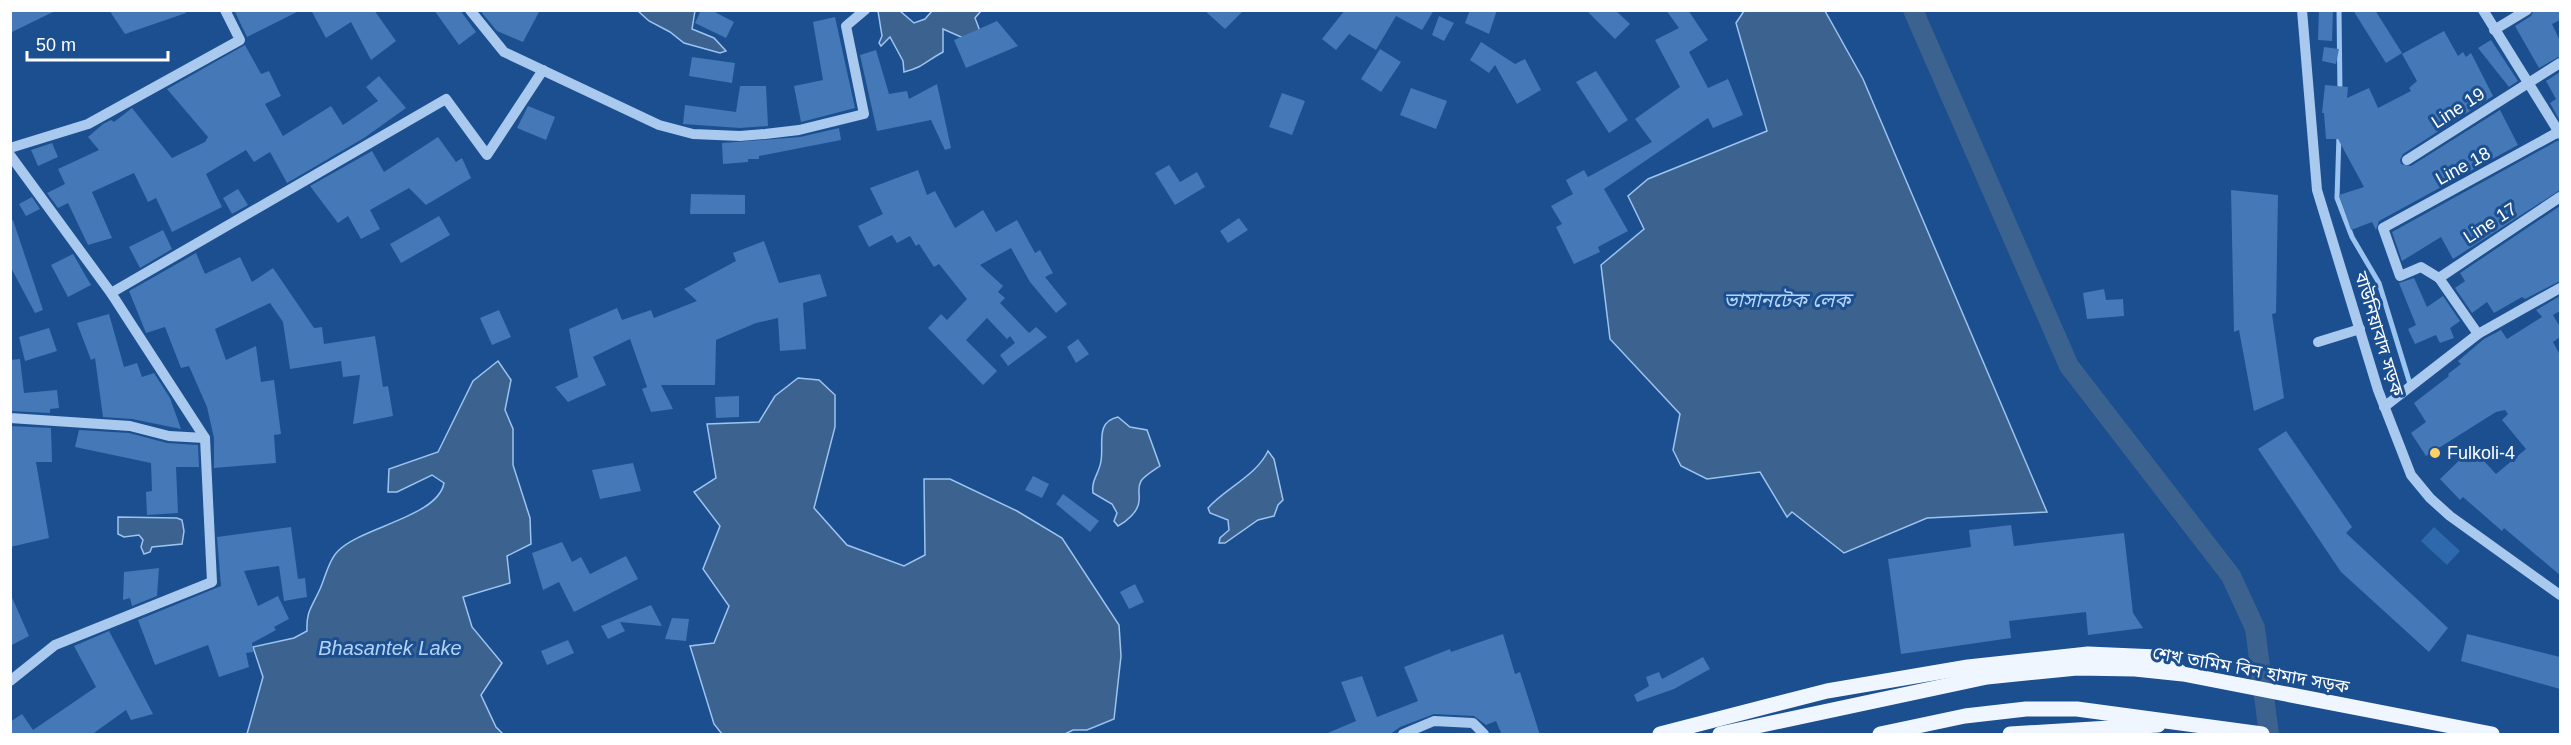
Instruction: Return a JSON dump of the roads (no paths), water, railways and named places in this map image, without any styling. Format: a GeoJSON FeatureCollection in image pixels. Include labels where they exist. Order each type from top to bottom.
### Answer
{"type":"FeatureCollection","features":[{"type":"Feature","properties":{"kind":"main road"},"geometry":{"type":"LineString","coordinates":[[1660,735],[1827,691],[1978,666],[2088,654],[2157,657],[2183,674]]}},
{"type":"Feature","properties":{"kind":"main road","name":"শেখ তামিম বিন হামাদ সড়ক"},"geometry":{"type":"LineString","coordinates":[[1720,735],[1856,703],[1988,677],[2077,668],[2135,669],[2183,674],[2492,735]]}},
{"type":"Feature","properties":{"kind":"main road"},"geometry":{"type":"LineString","coordinates":[[1880,735],[1965,716],[2026,709],[2077,709],[2262,735]]}},
{"type":"Feature","properties":{"kind":"main road"},"geometry":{"type":"LineString","coordinates":[[2010,735],[2150,727],[2175,721]]}},
{"type":"Feature","properties":{"kind":"street"},"geometry":{"type":"LineString","coordinates":[[10,148],[88,124],[240,40],[225,10]]}},
{"type":"Feature","properties":{"kind":"street"},"geometry":{"type":"LineString","coordinates":[[470,10],[504,52],[659,124],[693,134],[740,136],[799,130],[864,114],[846,26],[865,10]]}},
{"type":"Feature","properties":{"kind":"street","name":"বাউনিয়াবাদ সড়ক"},"geometry":{"type":"LineString","coordinates":[[2302,10],[2317,190],[2384,407],[2411,475],[2430,498],[2450,516],[2560,595]]}},
{"type":"Feature","properties":{"kind":"street"},"geometry":{"type":"LineString","coordinates":[[2483,10],[2527,84],[2560,132]]}},
{"type":"Feature","properties":{"kind":"street"},"geometry":{"type":"LineString","coordinates":[[2494,30],[2527,10]]}},
{"type":"Feature","properties":{"kind":"street","name":"Line 19"},"geometry":{"type":"LineString","coordinates":[[2407,160],[2560,63]]}},
{"type":"Feature","properties":{"kind":"street"},"geometry":{"type":"LineString","coordinates":[[111,293],[446,99],[487,155],[543,70]]}},
{"type":"Feature","properties":{"kind":"street","name":"Line 18"},"geometry":{"type":"LineString","coordinates":[[2439,278],[2421,267],[2400,276],[2383,228],[2560,132]]}},
{"type":"Feature","properties":{"kind":"street"},"geometry":{"type":"LineString","coordinates":[[10,155],[111,293],[205,438],[212,582],[55,645],[10,681]]}},
{"type":"Feature","properties":{"kind":"street","name":"Line 17"},"geometry":{"type":"LineString","coordinates":[[2439,278],[2560,197]]}},
{"type":"Feature","properties":{"kind":"street"},"geometry":{"type":"LineString","coordinates":[[2439,278],[2478,334]]}},
{"type":"Feature","properties":{"kind":"street"},"geometry":{"type":"LineString","coordinates":[[2384,407],[2478,334],[2560,288]]}},
{"type":"Feature","properties":{"kind":"street"},"geometry":{"type":"LineString","coordinates":[[2318,342],[2360,329]]}},
{"type":"Feature","properties":{"kind":"street"},"geometry":{"type":"LineString","coordinates":[[10,418],[130,426],[169,436],[205,438]]}},
{"type":"Feature","properties":{"kind":"street"},"geometry":{"type":"LineString","coordinates":[[1403,735],[1434,721],[1473,723],[1484,735]]}},
{"type":"Feature","properties":{"kind":"water"},"geometry":{"type":"Polygon","coordinates":[[[638,11],[695,11],[692,29],[714,38],[726,51],[720,53],[684,43],[670,32],[649,21],[638,11]]]}},
{"type":"Feature","properties":{"kind":"water"},"geometry":{"type":"Polygon","coordinates":[[[878,11],[900,11],[914,23],[925,19],[932,11],[981,11],[975,18],[981,34],[970,41],[943,29],[943,52],[921,66],[904,72],[903,61],[890,37],[881,46],[879,43],[882,36],[878,11]]]}},
{"type":"Feature","properties":{"kind":"water","name":"ভাসানটেক লেক"},"geometry":{"type":"Polygon","coordinates":[[[1744,11],[1825,11],[1863,79],[2047,512],[1927,518],[1844,553],[1792,512],[1787,517],[1760,472],[1707,479],[1681,466],[1673,450],[1680,414],[1610,339],[1601,265],[1644,229],[1628,196],[1648,179],[1767,131],[1736,23],[1744,11]]]}},
{"type":"Feature","properties":{"kind":"water","name":"Bhasantek Lake"},"geometry":{"type":"Polygon","coordinates":[[[498,361],[511,380],[505,410],[513,429],[513,465],[530,518],[531,544],[507,556],[510,583],[463,597],[472,627],[502,663],[481,695],[496,727],[503,734],[247,734],[263,677],[253,647],[294,638],[307,631],[310,609],[335,554],[363,535],[414,513],[439,495],[444,483],[432,475],[397,492],[388,492],[389,469],[438,452],[473,381],[498,361]]]}},
{"type":"Feature","properties":{"kind":"water"},"geometry":{"type":"Polygon","coordinates":[[[798,378],[819,380],[835,395],[835,427],[814,508],[847,545],[904,566],[925,555],[924,479],[950,479],[1017,511],[1062,538],[1119,625],[1121,656],[1114,719],[1087,730],[1073,730],[1065,734],[722,734],[714,724],[690,646],[714,643],[729,606],[703,569],[720,526],[694,492],[716,478],[707,424],[759,422],[775,396],[798,378]]]}},
{"type":"Feature","properties":{"kind":"water"},"geometry":{"type":"Polygon","coordinates":[[[1118,417],[1130,427],[1147,430],[1160,466],[1141,481],[1137,509],[1118,526],[1114,521],[1117,513],[1112,504],[1093,493],[1093,488],[1101,461],[1103,429],[1111,420],[1118,417]]]}},
{"type":"Feature","properties":{"kind":"water"},"geometry":{"type":"Polygon","coordinates":[[[1268,451],[1274,459],[1283,500],[1278,505],[1274,516],[1258,520],[1225,543],[1219,543],[1220,538],[1229,530],[1228,520],[1210,513],[1208,508],[1256,468],[1268,451]]]}},
{"type":"Feature","properties":{"kind":"water"},"geometry":{"type":"Polygon","coordinates":[[[118,517],[182,520],[184,531],[182,544],[152,547],[150,552],[144,554],[141,547],[143,540],[139,535],[124,537],[118,534],[118,517]]]}},
{"type":"Feature","properties":{"kind":"waterway"},"geometry":{"type":"LineString","coordinates":[[1913,10],[2069,366],[2231,576],[2255,628],[2269,734]]}},
{"type":"Feature","properties":{"kind":"waterway"},"geometry":{"type":"LineString","coordinates":[[2339,10],[2340,93]]}},
{"type":"Feature","properties":{"kind":"waterway"},"geometry":{"type":"LineString","coordinates":[[2339,135],[2337,198],[2352,237],[2379,283],[2410,384]]}},
{"type":"Feature","properties":{"kind":"place","name":"Fulkoli-4"},"geometry":{"type":"Point","coordinates":[2435,453]}}]}
